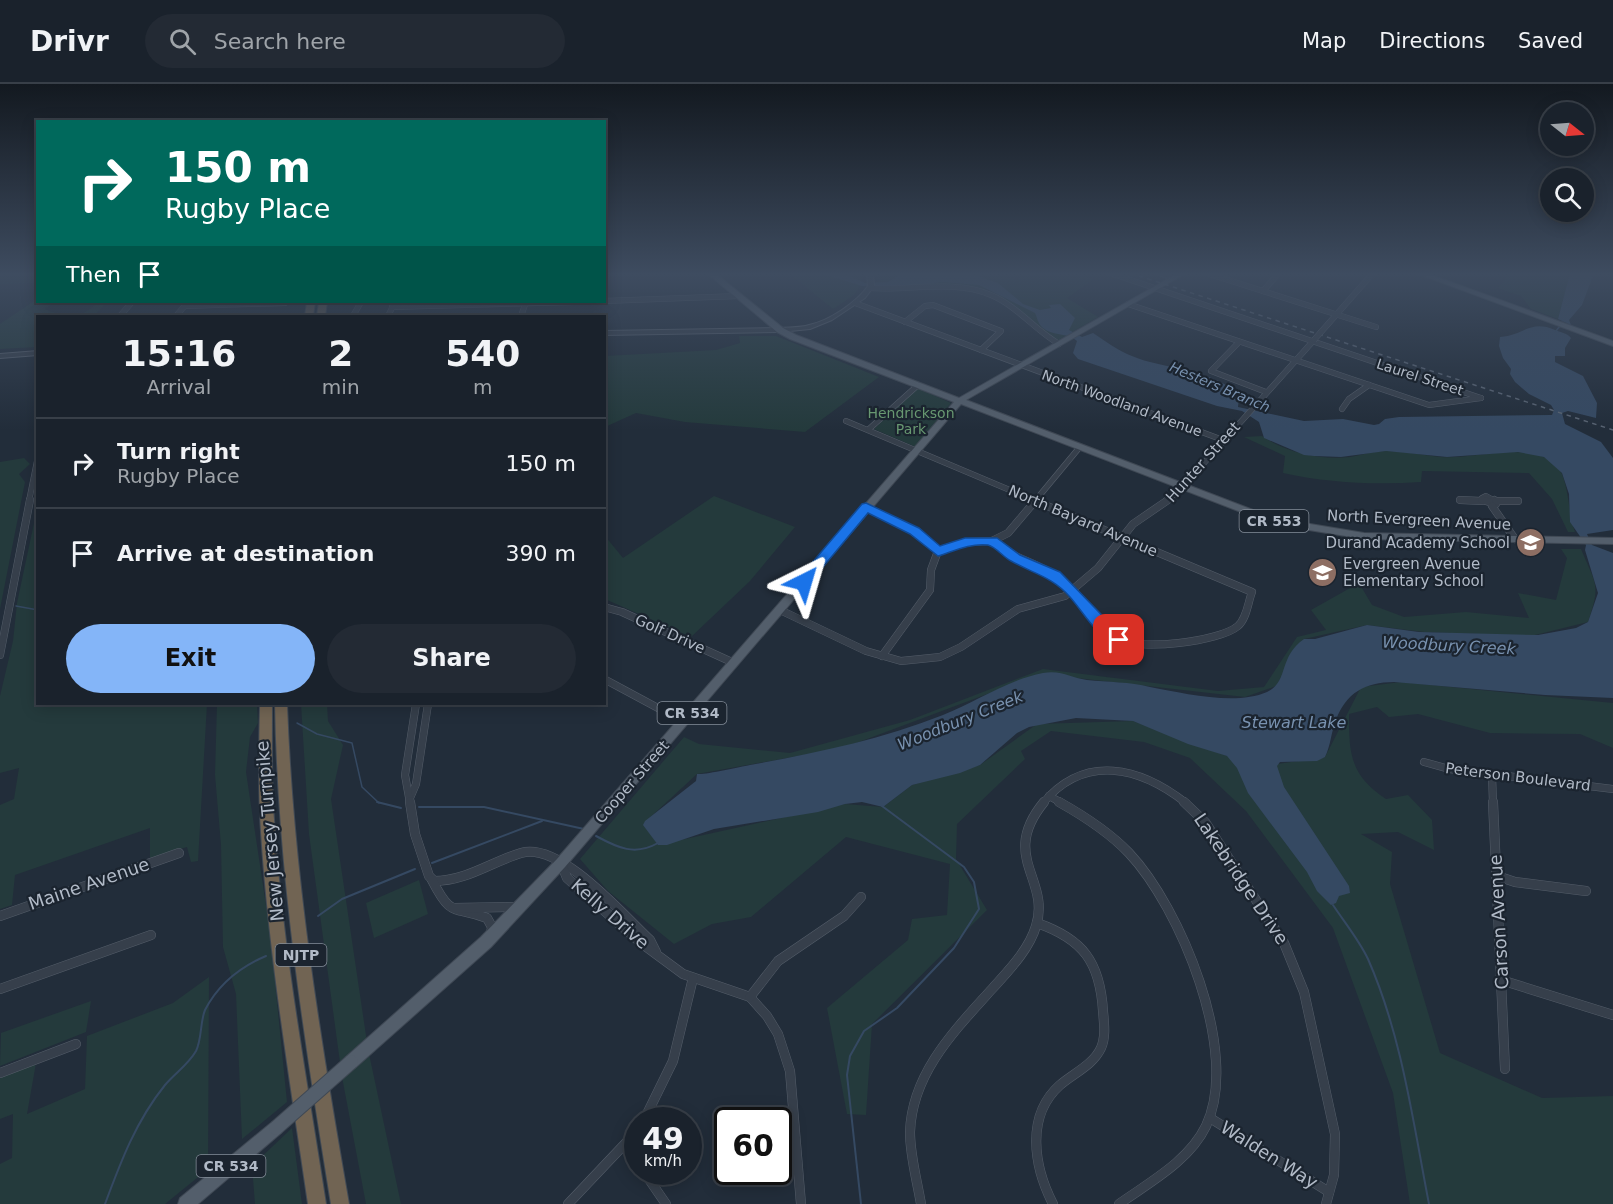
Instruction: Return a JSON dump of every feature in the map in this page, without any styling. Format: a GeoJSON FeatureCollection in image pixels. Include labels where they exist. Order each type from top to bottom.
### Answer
{"type":"FeatureCollection","features":[{"type":"Feature","properties":{"kind":"highway","name":"New Jersey Turnpike"},"geometry":{"type":"LineString","coordinates":[[266,705],[265,775],[274,907],[293,1055],[317,1204]]}},
{"type":"Feature","properties":{"kind":"highway","name":"New Jersey Turnpike"},"geometry":{"type":"LineString","coordinates":[[281,705],[289,854],[308,1014],[340,1204]]}},
{"type":"Feature","properties":{"kind":"main road","name":"CR 553"},"geometry":{"type":"LineString","coordinates":[[774,325],[780,330],[959,401]]}},
{"type":"Feature","properties":{"kind":"main road","name":"Cooper Street"},"geometry":{"type":"LineString","coordinates":[[186,1204],[276,1128],[486,942],[522,905],[594,826],[959,401],[1091,325]]}},
{"type":"Feature","properties":{"kind":"main road"},"geometry":{"type":"LineString","coordinates":[[1563,325],[1613,344]]}},
{"type":"Feature","properties":{"kind":"main road","name":"North Evergreen Avenue"},"geometry":{"type":"LineString","coordinates":[[959,401],[1264,519],[1364,536],[1613,541]]}},
{"type":"Feature","properties":{"kind":"street"},"geometry":{"type":"LineString","coordinates":[[606,333],[780,330],[814,325]]}},
{"type":"Feature","properties":{"kind":"street","name":"North Woodland Avenue"},"geometry":{"type":"LineString","coordinates":[[914,325],[1223,440]]}},
{"type":"Feature","properties":{"kind":"street"},"geometry":{"type":"LineString","coordinates":[[981,351],[1001,331],[986,325]]}},
{"type":"Feature","properties":{"kind":"street"},"geometry":{"type":"LineString","coordinates":[[1033,325],[1059,344]]}},
{"type":"Feature","properties":{"kind":"street"},"geometry":{"type":"LineString","coordinates":[[1190,325],[1369,385],[1364,391],[1351,395],[1342,409]]}},
{"type":"Feature","properties":{"kind":"street","name":"Laurel Street"},"geometry":{"type":"LineString","coordinates":[[1264,325],[1481,398],[1429,405],[1369,385]]}},
{"type":"Feature","properties":{"kind":"street","name":"Hunter Street"},"geometry":{"type":"LineString","coordinates":[[780,610],[866,651],[901,661],[940,657],[961,647],[1018,609],[1059,598],[1073,591],[1098,568],[1121,537],[1143,515],[1163,505],[1182,488],[1327,325]]}},
{"type":"Feature","properties":{"kind":"street"},"geometry":{"type":"LineString","coordinates":[[1371,325],[1376,327]]}},
{"type":"Feature","properties":{"kind":"street"},"geometry":{"type":"LineString","coordinates":[[1239,342],[1211,371],[1266,392]]}},
{"type":"Feature","properties":{"kind":"street"},"geometry":{"type":"LineString","coordinates":[[0,356],[36,353]]}},
{"type":"Feature","properties":{"kind":"street"},"geometry":{"type":"LineString","coordinates":[[869,429],[918,385]]}},
{"type":"Feature","properties":{"kind":"street","name":"North Bayard Avenue"},"geometry":{"type":"LineString","coordinates":[[846,421],[1251,592],[1242,621],[1231,631],[1176,643],[1144,646],[1119,640],[1097,622],[1073,591]]}},
{"type":"Feature","properties":{"kind":"street"},"geometry":{"type":"LineString","coordinates":[[938,551],[965,542],[992,541],[1008,533],[1079,448]]}},
{"type":"Feature","properties":{"kind":"street"},"geometry":{"type":"LineString","coordinates":[[0,655],[35,475]]}},
{"type":"Feature","properties":{"kind":"street"},"geometry":{"type":"LineString","coordinates":[[1460,500],[1494,503],[1518,501]]}},
{"type":"Feature","properties":{"kind":"street"},"geometry":{"type":"LineString","coordinates":[[1494,503],[1515,539]]}},
{"type":"Feature","properties":{"kind":"street"},"geometry":{"type":"LineString","coordinates":[[866,507],[915,531],[938,551],[938,558],[931,571],[930,590],[882,656]]}},
{"type":"Feature","properties":{"kind":"street"},"geometry":{"type":"LineString","coordinates":[[992,541],[1015,558],[1056,575],[1073,591]]}},
{"type":"Feature","properties":{"kind":"street","name":"Golf Drive"},"geometry":{"type":"LineString","coordinates":[[606,608],[622,612],[734,663]]}},
{"type":"Feature","properties":{"kind":"street"},"geometry":{"type":"LineString","coordinates":[[606,680],[684,722]]}},
{"type":"Feature","properties":{"kind":"street"},"geometry":{"type":"LineString","coordinates":[[416,705],[405,775],[415,834],[429,876],[445,903],[458,912],[482,915],[488,919],[492,930],[486,942]]}},
{"type":"Feature","properties":{"kind":"street"},"geometry":{"type":"LineString","coordinates":[[410,801],[416,784],[428,705]]}},
{"type":"Feature","properties":{"kind":"street","name":"Peterson Boulevard"},"geometry":{"type":"LineString","coordinates":[[1424,762],[1449,770],[1613,789]]}},
{"type":"Feature","properties":{"kind":"street","name":"Lakebridge Drive"},"geometry":{"type":"LineString","coordinates":[[1037,923],[1038,902],[1024,844],[1032,820],[1049,796],[1072,777],[1095,771],[1121,770],[1167,786],[1205,822],[1284,943],[1298,975],[1335,1134],[1334,1175],[1326,1204]]}},
{"type":"Feature","properties":{"kind":"street","name":"Carson Avenue"},"geometry":{"type":"LineString","coordinates":[[1492,775],[1505,1069]]}},
{"type":"Feature","properties":{"kind":"street"},"geometry":{"type":"LineString","coordinates":[[1049,796],[1112,837],[1139,864],[1188,949],[1199,977],[1214,1060],[1210,1118],[1190,1150],[1119,1204]]}},
{"type":"Feature","properties":{"kind":"street","name":"Kelly Drive"},"geometry":{"type":"LineString","coordinates":[[429,876],[434,881],[454,881],[523,852],[543,852],[574,870],[650,940],[657,954],[683,974],[724,986],[750,997],[767,1016],[785,1050],[790,1071],[801,1204]]}},
{"type":"Feature","properties":{"kind":"street","name":"Maine Avenue"},"geometry":{"type":"LineString","coordinates":[[0,916],[178,853]]}},
{"type":"Feature","properties":{"kind":"street"},"geometry":{"type":"LineString","coordinates":[[1497,876],[1515,882],[1586,891]]}},
{"type":"Feature","properties":{"kind":"street"},"geometry":{"type":"LineString","coordinates":[[750,997],[771,968],[783,956],[849,915],[861,897]]}},
{"type":"Feature","properties":{"kind":"street"},"geometry":{"type":"LineString","coordinates":[[454,908],[470,905],[511,909],[522,905]]}},
{"type":"Feature","properties":{"kind":"street"},"geometry":{"type":"LineString","coordinates":[[921,1204],[911,1124],[922,1078],[940,1050],[1030,940],[1037,923],[1057,929],[1073,939],[1087,953],[1096,968],[1102,996],[1104,1040],[1100,1051],[1082,1069],[1058,1087],[1048,1098],[1039,1115],[1036,1158],[1041,1179],[1053,1204]]}},
{"type":"Feature","properties":{"kind":"street"},"geometry":{"type":"LineString","coordinates":[[0,989],[152,935]]}},
{"type":"Feature","properties":{"kind":"street"},"geometry":{"type":"LineString","coordinates":[[650,1107],[673,1061],[693,978]]}},
{"type":"Feature","properties":{"kind":"street"},"geometry":{"type":"LineString","coordinates":[[1501,980],[1613,1015]]}},
{"type":"Feature","properties":{"kind":"street"},"geometry":{"type":"LineString","coordinates":[[0,1073],[76,1044]]}},
{"type":"Feature","properties":{"kind":"street","name":"Walden Way"},"geometry":{"type":"LineString","coordinates":[[1210,1118],[1329,1192]]}},
{"type":"Feature","properties":{"kind":"street"},"geometry":{"type":"LineString","coordinates":[[568,1204],[605,1164],[624,1149]]}},
{"type":"Feature","properties":{"kind":"street"},"geometry":{"type":"LineString","coordinates":[[653,1185],[666,1204]]}},
{"type":"Feature","properties":{"kind":"green space"},"geometry":{"type":"Polygon","coordinates":[[[0,325],[36,325],[36,347],[0,349],[0,325]]]}},
{"type":"Feature","properties":{"kind":"green space"},"geometry":{"type":"Polygon","coordinates":[[[1037,325],[1084,325],[1057,341],[1037,325]]]}},
{"type":"Feature","properties":{"kind":"green space"},"geometry":{"type":"Polygon","coordinates":[[[739,336],[776,336],[879,377],[805,432],[685,422],[636,413],[606,427],[606,356],[716,350],[740,343],[739,336]]]}},
{"type":"Feature","properties":{"kind":"green space","name":"Hendrickson Park"},"geometry":{"type":"Polygon","coordinates":[[[918,388],[951,403],[916,447],[874,429],[918,388]]]}},
{"type":"Feature","properties":{"kind":"green space"},"geometry":{"type":"Polygon","coordinates":[[[1262,436],[1293,451],[1339,458],[1386,451],[1441,457],[1502,452],[1533,454],[1546,458],[1561,472],[1575,532],[1568,532],[1552,499],[1529,473],[1422,471],[1421,482],[1404,483],[1317,479],[1283,473],[1285,456],[1244,437],[1262,436]]]}},
{"type":"Feature","properties":{"kind":"green space"},"geometry":{"type":"Polygon","coordinates":[[[24,458],[30,464],[19,474],[25,482],[0,609],[0,462],[24,458]]]}},
{"type":"Feature","properties":{"kind":"green space"},"geometry":{"type":"Polygon","coordinates":[[[714,496],[795,527],[750,581],[691,637],[606,599],[606,537],[623,558],[714,496]]]}},
{"type":"Feature","properties":{"kind":"green space"},"geometry":{"type":"Polygon","coordinates":[[[36,514],[36,705],[207,705],[198,861],[191,862],[187,847],[150,858],[150,828],[15,875],[12,905],[0,909],[0,805],[14,799],[19,768],[0,773],[0,696],[13,641],[17,603],[36,514]]]}},
{"type":"Feature","properties":{"kind":"green space"},"geometry":{"type":"Polygon","coordinates":[[[1561,549],[1581,549],[1593,578],[1595,592],[1588,622],[1531,636],[1424,632],[1367,625],[1304,639],[1276,686],[1245,697],[1041,674],[843,748],[697,774],[644,823],[658,845],[845,804],[883,807],[912,785],[980,765],[1037,724],[1133,721],[1227,756],[1278,764],[1325,757],[1361,687],[1401,682],[1613,703],[1613,748],[1580,734],[1490,733],[1418,714],[1389,717],[1377,707],[1349,714],[1351,752],[1358,772],[1365,781],[1386,799],[1408,795],[1432,820],[1434,850],[1398,832],[1361,834],[1392,852],[1390,884],[1440,1053],[1542,1098],[1613,1096],[1613,1204],[1410,1204],[1393,1093],[1333,928],[1246,811],[1190,758],[1144,742],[1051,731],[1021,751],[1025,759],[957,824],[956,859],[987,910],[872,1024],[866,1115],[847,1114],[827,1008],[908,940],[912,919],[947,915],[950,864],[846,837],[751,917],[712,924],[674,944],[608,891],[580,859],[684,737],[699,744],[790,753],[910,720],[1043,669],[1218,691],[1264,687],[1297,637],[1326,630],[1311,610],[1359,583],[1372,605],[1404,617],[1466,612],[1529,618],[1518,593],[1556,600],[1567,558],[1561,549]]]}},
{"type":"Feature","properties":{"kind":"green space"},"geometry":{"type":"Polygon","coordinates":[[[217,705],[257,705],[258,723],[250,737],[246,772],[270,932],[287,1102],[242,1139],[236,994],[223,947],[221,845],[215,775],[217,705]]]}},
{"type":"Feature","properties":{"kind":"green space"},"geometry":{"type":"Polygon","coordinates":[[[301,705],[327,705],[328,721],[343,745],[331,799],[368,1049],[401,1204],[366,1204],[342,1077],[309,834],[301,705]]]}},
{"type":"Feature","properties":{"kind":"green space"},"geometry":{"type":"Polygon","coordinates":[[[419,880],[428,914],[374,938],[366,903],[419,880]]]}},
{"type":"Feature","properties":{"kind":"green space"},"geometry":{"type":"Polygon","coordinates":[[[209,977],[208,1169],[165,1204],[0,1204],[0,1164],[12,1158],[13,1114],[0,1119],[0,1076],[36,1063],[27,1114],[85,1089],[87,1036],[173,1003],[209,977]]]}},
{"type":"Feature","properties":{"kind":"green space"},"geometry":{"type":"Polygon","coordinates":[[[91,1001],[86,1032],[0,1066],[1,1033],[91,1001]]]}},
{"type":"Feature","properties":{"kind":"green space"},"geometry":{"type":"Polygon","coordinates":[[[292,1128],[302,1204],[255,1204],[252,1166],[292,1128]]]}},
{"type":"Feature","properties":{"kind":"water","name":"Stewart Lake"},"geometry":{"type":"Polygon","coordinates":[[[1040,325],[1071,325],[1069,330],[1082,337],[1093,333],[1132,356],[1219,381],[1239,397],[1238,407],[1304,421],[1343,419],[1374,425],[1385,419],[1399,417],[1552,415],[1554,410],[1551,405],[1529,394],[1515,382],[1499,346],[1500,337],[1539,326],[1566,334],[1571,338],[1565,348],[1565,356],[1555,356],[1555,362],[1583,376],[1597,403],[1596,418],[1568,411],[1562,413],[1565,424],[1601,442],[1613,458],[1613,530],[1587,534],[1592,545],[1613,553],[1613,698],[1545,695],[1394,682],[1374,684],[1351,696],[1340,711],[1334,725],[1325,757],[1317,761],[1280,762],[1277,766],[1284,787],[1349,886],[1350,893],[1339,896],[1336,903],[1331,905],[1317,891],[1307,872],[1248,793],[1237,768],[1227,756],[1188,744],[1133,721],[1076,718],[1029,727],[1017,733],[980,765],[960,773],[912,785],[883,807],[862,802],[845,804],[818,812],[714,829],[667,845],[658,845],[643,825],[645,821],[696,781],[697,774],[823,750],[895,732],[943,715],[1030,676],[1056,673],[1087,680],[1135,684],[1209,697],[1240,698],[1254,696],[1274,688],[1282,676],[1290,653],[1304,639],[1315,639],[1367,625],[1419,632],[1538,635],[1576,628],[1588,622],[1598,593],[1585,550],[1586,545],[1570,522],[1569,494],[1562,473],[1544,457],[1518,452],[1447,457],[1386,451],[1341,457],[1304,455],[1264,438],[1259,422],[1242,411],[1217,406],[1078,359],[1073,353],[1077,341],[1069,336],[1045,329],[1040,325]]]}},
{"type":"Feature","properties":{"kind":"waterway","name":"Woodbury Creek"},"geometry":{"type":"LineString","coordinates":[[1556,331],[1560,325]]}},
{"type":"Feature","properties":{"kind":"waterway","name":"Woodbury Creek"},"geometry":{"type":"LineString","coordinates":[[16,606],[36,610]]}},
{"type":"Feature","properties":{"kind":"waterway","name":"Woodbury Creek"},"geometry":{"type":"LineString","coordinates":[[297,723],[317,734],[352,743],[362,787],[378,802]]}},
{"type":"Feature","properties":{"kind":"waterway","name":"Woodbury Creek"},"geometry":{"type":"LineString","coordinates":[[378,802],[401,808]]}},
{"type":"Feature","properties":{"kind":"waterway"},"geometry":{"type":"LineString","coordinates":[[861,1204],[847,1075],[850,1056],[864,1031],[897,1008],[954,948],[979,909],[974,882],[964,867],[882,806]]}},
{"type":"Feature","properties":{"kind":"waterway","name":"Woodbury Creek"},"geometry":{"type":"LineString","coordinates":[[419,807],[484,807],[584,829]]}},
{"type":"Feature","properties":{"kind":"waterway"},"geometry":{"type":"LineString","coordinates":[[432,863],[542,821]]}},
{"type":"Feature","properties":{"kind":"waterway","name":"Woodbury Creek"},"geometry":{"type":"LineString","coordinates":[[596,836],[612,844],[634,850],[658,843]]}},
{"type":"Feature","properties":{"kind":"waterway"},"geometry":{"type":"LineString","coordinates":[[318,916],[342,899],[415,869]]}},
{"type":"Feature","properties":{"kind":"waterway"},"geometry":{"type":"LineString","coordinates":[[1333,905],[1368,959],[1390,1018],[1405,1080],[1429,1204]]}},
{"type":"Feature","properties":{"kind":"waterway"},"geometry":{"type":"LineString","coordinates":[[105,1204],[137,1127],[165,1085],[196,1051],[203,1015],[210,1001],[231,978],[266,956]]}},
{"type":"Feature","properties":{"kind":"railway"},"geometry":{"type":"LineString","coordinates":[[1291,325],[1613,430]]}},
{"type":"Feature","properties":{"kind":"place","name":"Durand Academy School"},"geometry":{"type":"Point","coordinates":[1531,543]}},
{"type":"Feature","properties":{"kind":"place","name":"Evergreen Avenue Elementary School"},"geometry":{"type":"Point","coordinates":[1322,573]}},
{"type":"Feature","properties":{"kind":"route"},"geometry":{"type":"LineString","coordinates":[[804,582],[866,507],[915,531],[927,539],[938,551],[965,542],[992,541],[1015,558],[1056,575],[1073,591],[1076,598],[1097,622],[1119,640]]}},
{"type":"Feature","properties":{"kind":"water label","name":"Hesters Branch"},"geometry":{"type":"Point","coordinates":[1220,387]}}]}
